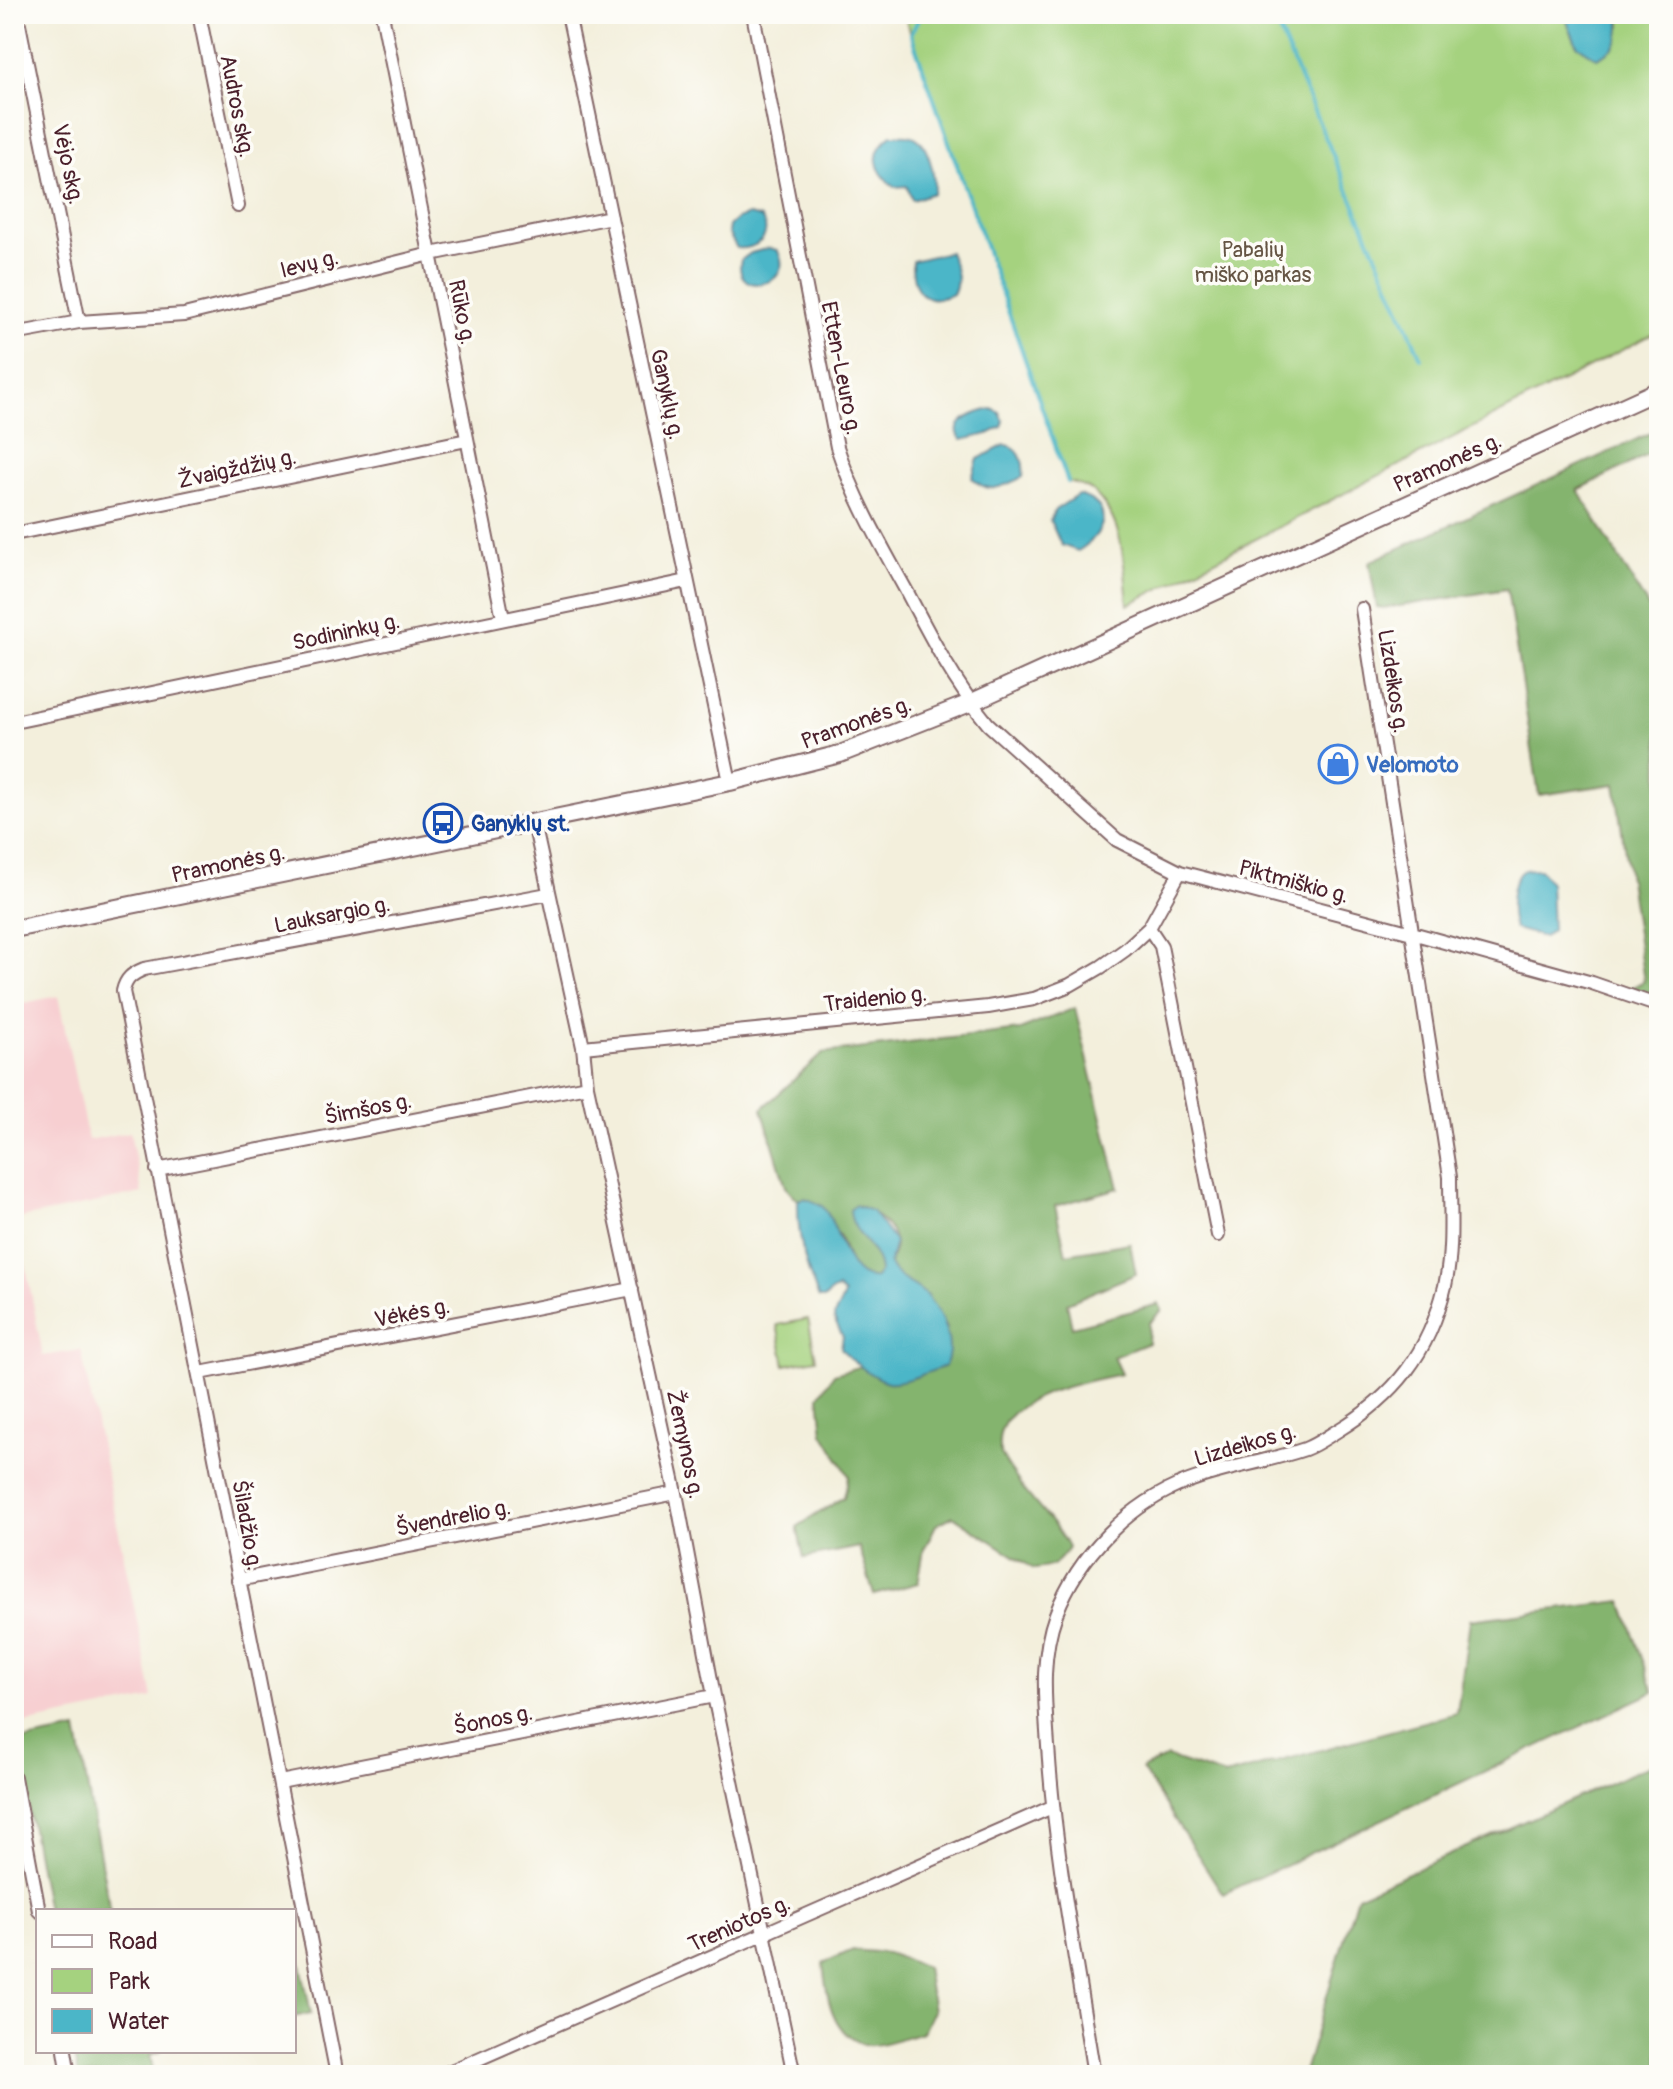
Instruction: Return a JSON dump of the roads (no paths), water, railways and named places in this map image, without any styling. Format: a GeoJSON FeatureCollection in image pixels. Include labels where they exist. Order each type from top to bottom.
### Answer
{"type":"FeatureCollection","features":[{"type":"Feature","properties":{"kind":"main road","name":"Pramonės g."},"geometry":{"type":"LineString","coordinates":[[14,929],[730,782],[840,754],[970,703],[1659,390]]}},
{"type":"Feature","properties":{"kind":"street","name":"Vėjo skg."},"geometry":{"type":"LineString","coordinates":[[17,14],[79,322]]}},
{"type":"Feature","properties":{"kind":"street","name":"Audros skg."},"geometry":{"type":"LineString","coordinates":[[199,14],[238,206]]}},
{"type":"Feature","properties":{"kind":"street","name":"Rūko g."},"geometry":{"type":"LineString","coordinates":[[382,14],[503,618]]}},
{"type":"Feature","properties":{"kind":"street","name":"Ganyklų g."},"geometry":{"type":"LineString","coordinates":[[568,14],[730,782]]}},
{"type":"Feature","properties":{"kind":"street","name":"Etten-Leuro g."},"geometry":{"type":"LineString","coordinates":[[753,14],[837,447],[884,551],[970,703]]}},
{"type":"Feature","properties":{"kind":"street","name":"Ievų g."},"geometry":{"type":"LineString","coordinates":[[14,334],[79,322],[184,315],[431,254],[611,217]]}},
{"type":"Feature","properties":{"kind":"street","name":"Žvaigždžių g."},"geometry":{"type":"LineString","coordinates":[[14,534],[467,440]]}},
{"type":"Feature","properties":{"kind":"street","name":"Sodininkų g."},"geometry":{"type":"LineString","coordinates":[[14,722],[687,581]]}},
{"type":"Feature","properties":{"kind":"street","name":"Lizdeikos g."},"geometry":{"type":"LineString","coordinates":[[1094,2075],[1052,1807],[1043,1670],[1056,1615],[1079,1568],[1103,1538],[1147,1503],[1187,1481],[1309,1448],[1383,1400],[1422,1350],[1437,1316],[1445,1283],[1451,1236],[1450,1177],[1362,609]]}},
{"type":"Feature","properties":{"kind":"street","name":"Piktmiškio g."},"geometry":{"type":"LineString","coordinates":[[970,703],[988,724],[1117,840],[1180,872],[1592,983],[1659,1006]]}},
{"type":"Feature","properties":{"kind":"street","name":"Žemynos g."},"geometry":{"type":"LineString","coordinates":[[534,823],[583,1047],[587,1086],[676,1493],[714,1696],[794,2075]]}},
{"type":"Feature","properties":{"kind":"street","name":"Traidenio g."},"geometry":{"type":"LineString","coordinates":[[583,1047],[988,1007],[1034,999],[1070,985],[1125,950],[1149,928],[1180,872]]}},
{"type":"Feature","properties":{"kind":"street","name":"Lauksargio g."},"geometry":{"type":"LineString","coordinates":[[126,981],[132,974],[144,969],[548,894]]}},
{"type":"Feature","properties":{"kind":"street"},"geometry":{"type":"LineString","coordinates":[[1149,928],[1161,946],[1218,1235]]}},
{"type":"Feature","properties":{"kind":"street","name":"Šiladžio g."},"geometry":{"type":"LineString","coordinates":[[126,981],[123,991],[157,1170],[200,1373],[337,2075]]}},
{"type":"Feature","properties":{"kind":"street","name":"Šimšos g."},"geometry":{"type":"LineString","coordinates":[[157,1170],[587,1086]]}},
{"type":"Feature","properties":{"kind":"street","name":"Vėkės g."},"geometry":{"type":"LineString","coordinates":[[200,1373],[632,1289]]}},
{"type":"Feature","properties":{"kind":"street","name":"Švendrelio g."},"geometry":{"type":"LineString","coordinates":[[238,1580],[676,1493]]}},
{"type":"Feature","properties":{"kind":"street","name":"Šonos g."},"geometry":{"type":"LineString","coordinates":[[280,1782],[714,1696]]}},
{"type":"Feature","properties":{"kind":"street"},"geometry":{"type":"LineString","coordinates":[[14,1777],[39,1909]]}},
{"type":"Feature","properties":{"kind":"street","name":"Treniotos g."},"geometry":{"type":"LineString","coordinates":[[442,2075],[1052,1807]]}},
{"type":"Feature","properties":{"kind":"street"},"geometry":{"type":"LineString","coordinates":[[65,2053],[69,2075]]}},
{"type":"Feature","properties":{"kind":"water"},"geometry":{"type":"Polygon","coordinates":[[[1564,14],[1620,14],[1618,41],[1597,58],[1577,45],[1564,14]]]}},
{"type":"Feature","properties":{"kind":"water"},"geometry":{"type":"Polygon","coordinates":[[[892,135],[912,136],[923,145],[932,170],[933,193],[912,200],[907,186],[894,187],[882,174],[877,154],[892,135]]]}},
{"type":"Feature","properties":{"kind":"water"},"geometry":{"type":"Polygon","coordinates":[[[749,215],[761,218],[764,236],[751,247],[737,248],[728,233],[729,226],[749,215]]]}},
{"type":"Feature","properties":{"kind":"water"},"geometry":{"type":"Polygon","coordinates":[[[769,248],[777,250],[781,262],[779,272],[764,283],[754,284],[746,280],[741,272],[741,260],[751,253],[769,248]]]}},
{"type":"Feature","properties":{"kind":"water"},"geometry":{"type":"Polygon","coordinates":[[[949,252],[957,278],[953,294],[943,298],[927,297],[917,288],[912,261],[949,252]]]}},
{"type":"Feature","properties":{"kind":"water"},"geometry":{"type":"Polygon","coordinates":[[[992,409],[1000,413],[1004,421],[1002,427],[962,440],[958,434],[961,423],[972,415],[992,409]]]}},
{"type":"Feature","properties":{"kind":"water"},"geometry":{"type":"Polygon","coordinates":[[[1005,445],[1018,452],[1023,477],[996,488],[984,487],[972,478],[978,459],[1005,445]]]}},
{"type":"Feature","properties":{"kind":"water"},"geometry":{"type":"Polygon","coordinates":[[[1078,495],[1098,506],[1102,521],[1095,537],[1078,551],[1061,545],[1050,520],[1055,510],[1078,495]]]}},
{"type":"Feature","properties":{"kind":"water"},"geometry":{"type":"Polygon","coordinates":[[[1540,869],[1550,883],[1552,930],[1544,937],[1515,929],[1511,908],[1517,877],[1525,870],[1540,869]]]}},
{"type":"Feature","properties":{"kind":"water"},"geometry":{"type":"Polygon","coordinates":[[[804,1198],[820,1205],[828,1214],[856,1271],[865,1277],[875,1278],[880,1271],[878,1262],[855,1227],[850,1210],[855,1205],[872,1211],[895,1242],[889,1263],[902,1278],[927,1296],[938,1312],[948,1339],[945,1366],[908,1379],[888,1382],[869,1373],[841,1348],[843,1337],[834,1316],[844,1295],[838,1289],[825,1298],[819,1298],[801,1237],[798,1200],[804,1198]]]}},
{"type":"Feature","properties":{"kind":"waterway"},"geometry":{"type":"LineString","coordinates":[[921,14],[911,34],[1068,482]]}},
{"type":"Feature","properties":{"kind":"waterway"},"geometry":{"type":"LineString","coordinates":[[1272,14],[1421,358]]}},
{"type":"Feature","properties":{"kind":"place","name":"Velomoto"},"geometry":{"type":"Point","coordinates":[1338,764]}},
{"type":"Feature","properties":{"kind":"place","name":"Ganyklų st."},"geometry":{"type":"Point","coordinates":[443,823]}},
{"type":"Feature","properties":{"kind":"park label","name":"Pabalių miško parkas"},"geometry":{"type":"Point","coordinates":[1253,262]}}]}
